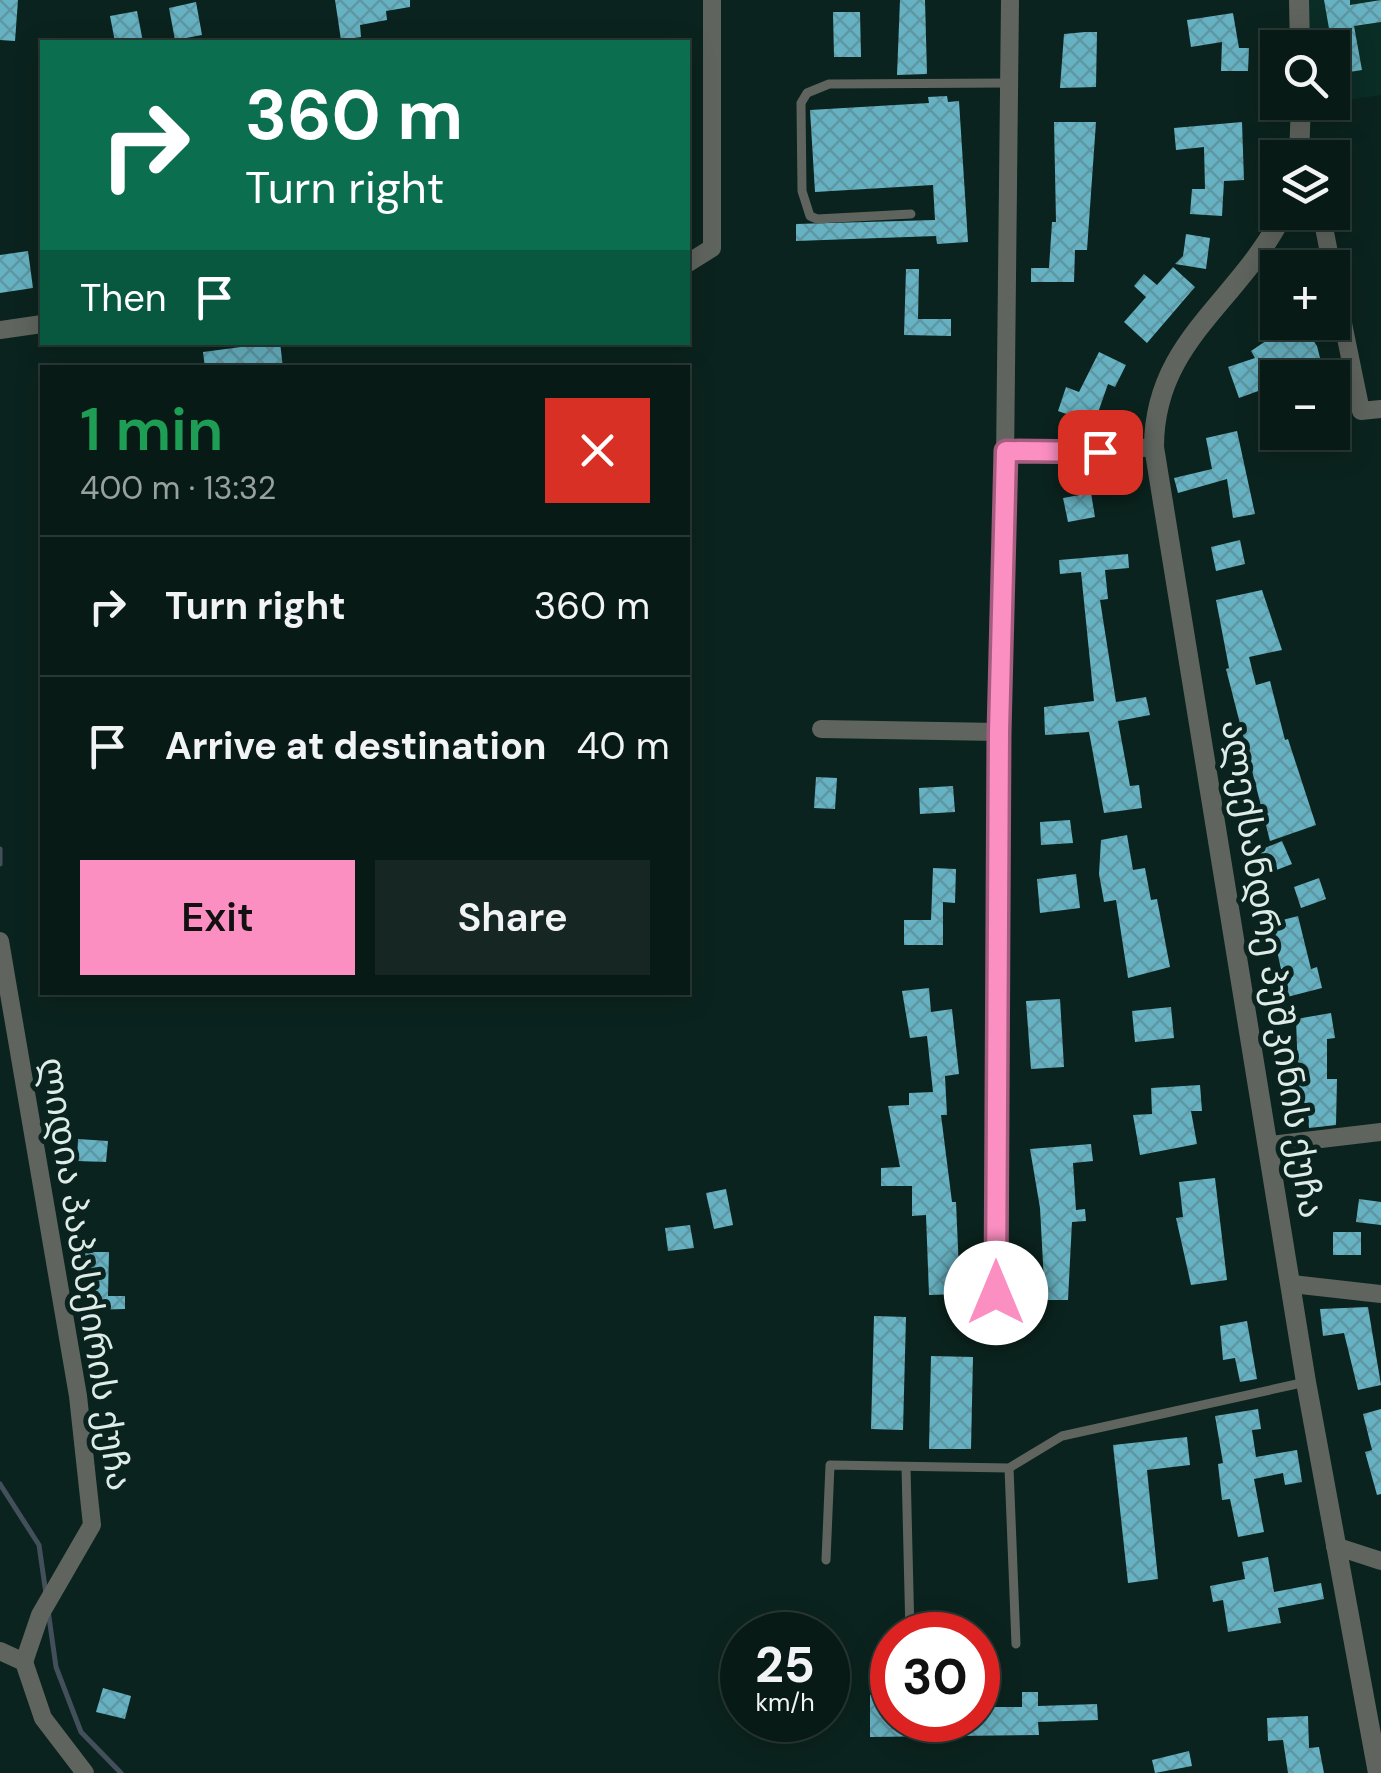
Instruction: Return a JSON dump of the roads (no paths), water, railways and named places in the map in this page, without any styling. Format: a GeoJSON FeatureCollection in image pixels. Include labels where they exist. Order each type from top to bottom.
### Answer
{"type":"FeatureCollection","features":[{"type":"Feature","properties":{"kind":"street"},"geometry":{"type":"LineString","coordinates":[[690,262],[712,248],[712,0]]}},
{"type":"Feature","properties":{"kind":"street"},"geometry":{"type":"LineString","coordinates":[[996,1293],[999,732],[1010,0]]}},
{"type":"Feature","properties":{"kind":"street"},"geometry":{"type":"LineString","coordinates":[[1299,0],[1300,30]]}},
{"type":"Feature","properties":{"kind":"street","name":"ალექსანდრე პუშკინის ქუჩა"},"geometry":{"type":"LineString","coordinates":[[1275,230],[1265,251],[1173,360],[1154,423],[1154,448],[1306,1382],[1378,1773]]}},
{"type":"Feature","properties":{"kind":"street"},"geometry":{"type":"LineString","coordinates":[[0,330],[40,324]]}},
{"type":"Feature","properties":{"kind":"street"},"geometry":{"type":"LineString","coordinates":[[1347,340],[1361,410],[1381,408]]}},
{"type":"Feature","properties":{"kind":"street"},"geometry":{"type":"LineString","coordinates":[[1006,451],[1073,454],[1154,448]]}},
{"type":"Feature","properties":{"kind":"street"},"geometry":{"type":"LineString","coordinates":[[820,729],[999,732]]}},
{"type":"Feature","properties":{"kind":"street","name":"ლიდია პაპასქირის ქუჩა"},"geometry":{"type":"LineString","coordinates":[[0,942],[78,1396],[92,1525],[40,1615],[24,1662]]}},
{"type":"Feature","properties":{"kind":"street"},"geometry":{"type":"LineString","coordinates":[[1270,1145],[1381,1132]]}},
{"type":"Feature","properties":{"kind":"street"},"geometry":{"type":"LineString","coordinates":[[1292,1284],[1381,1294]]}},
{"type":"Feature","properties":{"kind":"street"},"geometry":{"type":"LineString","coordinates":[[1335,1546],[1381,1561]]}},
{"type":"Feature","properties":{"kind":"street"},"geometry":{"type":"LineString","coordinates":[[0,1652],[24,1662],[43,1718],[85,1773]]}},
{"type":"Feature","properties":{"kind":"lane"},"geometry":{"type":"LineString","coordinates":[[911,214],[817,219],[810,216],[802,191],[801,103],[807,93],[829,84],[1010,83]]}},
{"type":"Feature","properties":{"kind":"lane"},"geometry":{"type":"LineString","coordinates":[[826,1560],[830,1465],[1009,1468],[1062,1436],[1306,1382]]}},
{"type":"Feature","properties":{"kind":"lane"},"geometry":{"type":"LineString","coordinates":[[906,1467],[909,1612]]}},
{"type":"Feature","properties":{"kind":"lane"},"geometry":{"type":"LineString","coordinates":[[1009,1468],[1016,1644]]}},
{"type":"Feature","properties":{"kind":"waterway"},"geometry":{"type":"LineString","coordinates":[[0,849],[0,864]]}},
{"type":"Feature","properties":{"kind":"waterway"},"geometry":{"type":"LineString","coordinates":[[0,1484],[39,1545],[46,1594]]}},
{"type":"Feature","properties":{"kind":"waterway"},"geometry":{"type":"LineString","coordinates":[[48,1610],[56,1667],[81,1732],[121,1773]]}}]}
